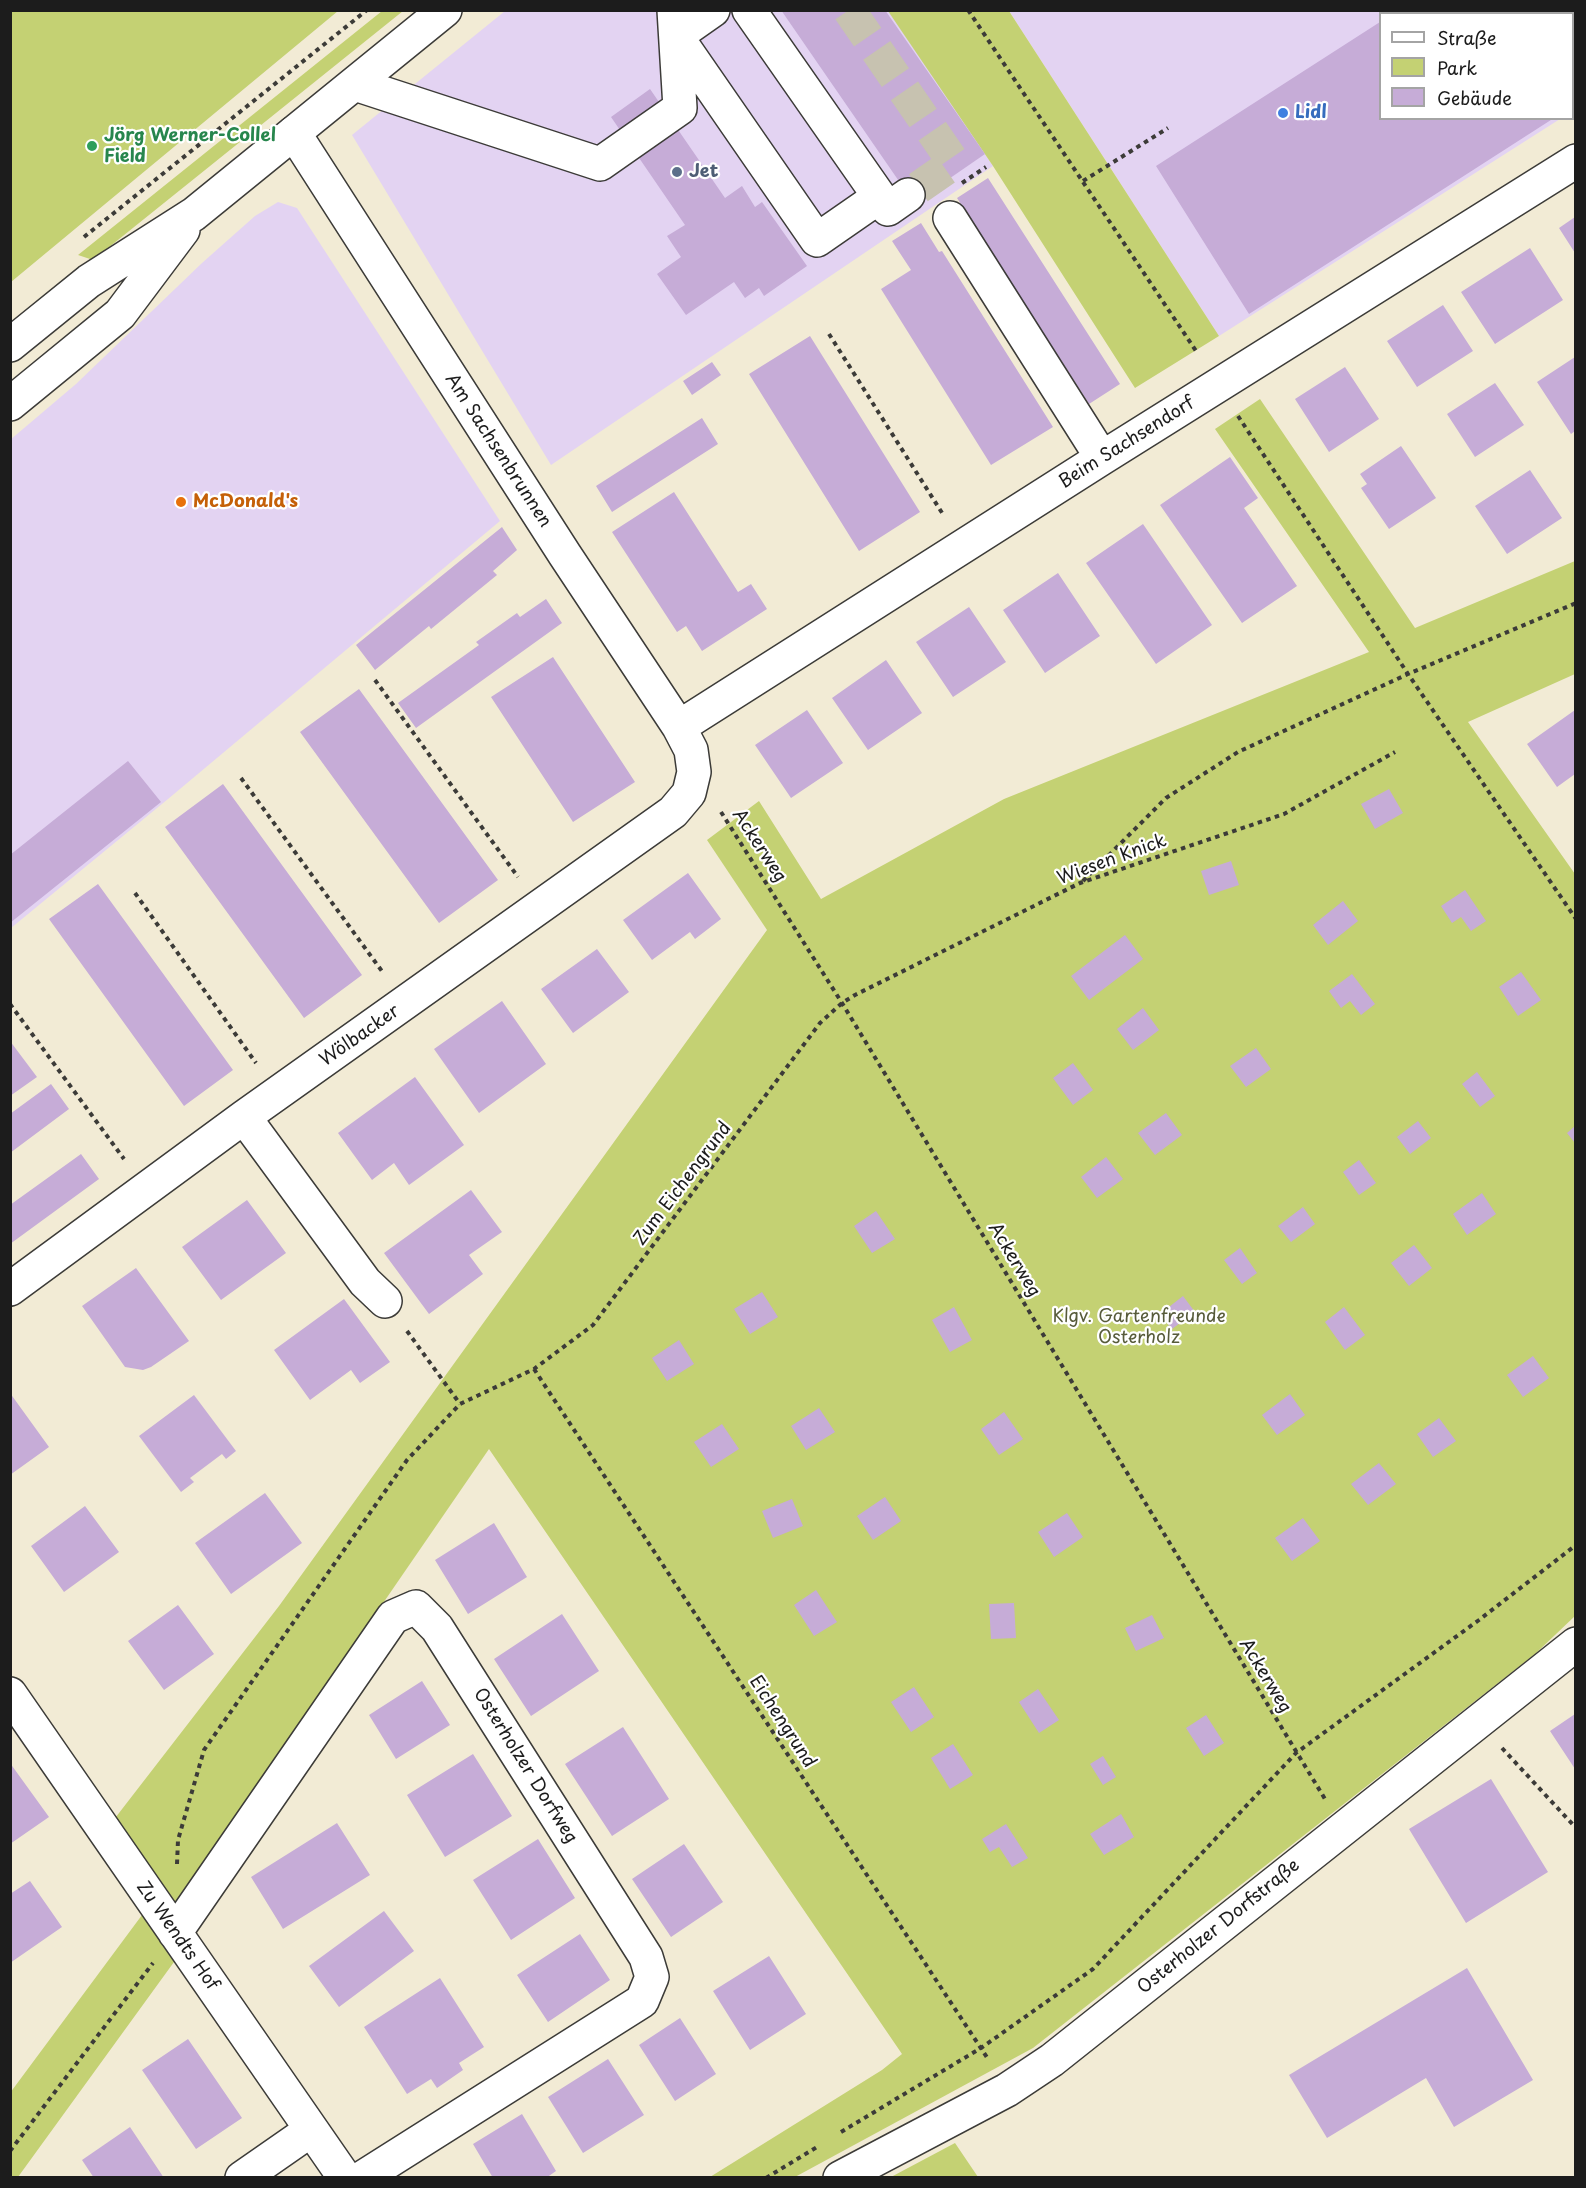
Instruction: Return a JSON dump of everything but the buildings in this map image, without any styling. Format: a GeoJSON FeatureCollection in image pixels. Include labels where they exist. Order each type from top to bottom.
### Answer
{"type":"FeatureCollection","features":[{"type":"Feature","properties":{"kind":"street"},"geometry":{"type":"LineString","coordinates":[[10,345],[89,281],[194,214],[446,10]]}},
{"type":"Feature","properties":{"kind":"street"},"geometry":{"type":"LineString","coordinates":[[675,23],[712,10]]}},
{"type":"Feature","properties":{"kind":"street"},"geometry":{"type":"LineString","coordinates":[[675,23],[817,240],[894,196],[749,10]]}},
{"type":"Feature","properties":{"kind":"street"},"geometry":{"type":"LineString","coordinates":[[355,84],[600,164],[680,108],[675,23]]}},
{"type":"Feature","properties":{"kind":"street","name":"Am Sachsenbrunnen"},"geometry":{"type":"LineString","coordinates":[[294,133],[564,555],[680,727],[691,750],[694,772]]}},
{"type":"Feature","properties":{"kind":"street","name":"Beim Sachsendorf"},"geometry":{"type":"LineString","coordinates":[[680,727],[1575,161]]}},
{"type":"Feature","properties":{"kind":"street"},"geometry":{"type":"LineString","coordinates":[[10,404],[120,314],[194,214]]}},
{"type":"Feature","properties":{"kind":"street"},"geometry":{"type":"LineString","coordinates":[[950,218],[1102,458]]}},
{"type":"Feature","properties":{"kind":"street","name":"Wölbacker"},"geometry":{"type":"LineString","coordinates":[[10,1289],[244,1116],[673,812],[689,793],[694,772]]}},
{"type":"Feature","properties":{"kind":"street"},"geometry":{"type":"LineString","coordinates":[[244,1116],[365,1282],[385,1301]]}},
{"type":"Feature","properties":{"kind":"street","name":"Osterholzer Dorfweg"},"geometry":{"type":"LineString","coordinates":[[175,1933],[393,1617],[416,1607],[437,1628],[646,1958],[652,1977],[642,2001],[362,2178]]}},
{"type":"Feature","properties":{"kind":"street","name":"Osterholzer Dorfstraße"},"geometry":{"type":"LineString","coordinates":[[840,2178],[1007,2090],[1052,2060],[1575,1644]]}},
{"type":"Feature","properties":{"kind":"street","name":"Zu Wendts Hof"},"geometry":{"type":"LineString","coordinates":[[10,1694],[345,2178]]}},
{"type":"Feature","properties":{"kind":"street"},"geometry":{"type":"LineString","coordinates":[[242,2178],[311,2130]]}},
{"type":"Feature","properties":{"kind":"path"},"geometry":{"type":"LineString","coordinates":[[84,237],[367,10]]}},
{"type":"Feature","properties":{"kind":"path"},"geometry":{"type":"LineString","coordinates":[[968,10],[1220,385],[1240,420],[1408,674],[1575,919]]}},
{"type":"Feature","properties":{"kind":"path"},"geometry":{"type":"LineString","coordinates":[[1083,181],[1168,128]]}},
{"type":"Feature","properties":{"kind":"path"},"geometry":{"type":"LineString","coordinates":[[829,334],[963,547]]}},
{"type":"Feature","properties":{"kind":"path"},"geometry":{"type":"LineString","coordinates":[[1080,884],[1166,798],[1238,752],[1408,674],[1575,603]]}},
{"type":"Feature","properties":{"kind":"path"},"geometry":{"type":"LineString","coordinates":[[375,680],[540,907]]}},
{"type":"Feature","properties":{"kind":"path","name":"Wiesen Knick"},"geometry":{"type":"LineString","coordinates":[[842,1003],[1080,884],[1284,814],[1395,752]]}},
{"type":"Feature","properties":{"kind":"path","name":"Ackerweg"},"geometry":{"type":"LineString","coordinates":[[694,772],[842,1003],[1343,1827]]}},
{"type":"Feature","properties":{"kind":"path"},"geometry":{"type":"LineString","coordinates":[[241,778],[405,1004]]}},
{"type":"Feature","properties":{"kind":"path"},"geometry":{"type":"LineString","coordinates":[[135,893],[277,1093]]}},
{"type":"Feature","properties":{"kind":"path","name":"Zum Eichengrund"},"geometry":{"type":"LineString","coordinates":[[460,1404],[534,1369],[593,1325],[820,1023],[842,1003]]}},
{"type":"Feature","properties":{"kind":"path"},"geometry":{"type":"LineString","coordinates":[[10,1004],[146,1188]]}},
{"type":"Feature","properties":{"kind":"path"},"geometry":{"type":"LineString","coordinates":[[177,1875],[178,1840],[204,1749],[407,1460],[460,1404],[385,1301]]}},
{"type":"Feature","properties":{"kind":"path","name":"Eichengrund"},"geometry":{"type":"LineString","coordinates":[[534,1369],[1007,2090]]}},
{"type":"Feature","properties":{"kind":"path"},"geometry":{"type":"LineString","coordinates":[[838,2134],[981,2048],[1093,1969],[1296,1753],[1479,1620],[1575,1545]]}},
{"type":"Feature","properties":{"kind":"path"},"geometry":{"type":"LineString","coordinates":[[1477,1722],[1575,1828]]}},
{"type":"Feature","properties":{"kind":"path"},"geometry":{"type":"LineString","coordinates":[[10,2151],[175,1933]]}},
{"type":"Feature","properties":{"kind":"path"},"geometry":{"type":"LineString","coordinates":[[766,2178],[817,2147]]}},
{"type":"Feature","properties":{"kind":"shaded area"},"geometry":{"type":"Polygon","coordinates":[[[888,10],[993,166],[551,465],[352,135],[505,11],[888,10]]]}},
{"type":"Feature","properties":{"kind":"shaded area"},"geometry":{"type":"Polygon","coordinates":[[[1009,11],[1575,11],[1574,110],[1574,12],[1379,12],[1379,120],[1558,120],[1219,336],[1009,11]]]}},
{"type":"Feature","properties":{"kind":"shaded area"},"geometry":{"type":"Polygon","coordinates":[[[278,202],[297,208],[500,521],[11,928],[10,440],[76,384],[202,263],[255,216],[278,202]]]}},
{"type":"Feature","properties":{"kind":"green space","name":"Jörg Werner-Collel Field"},"geometry":{"type":"Polygon","coordinates":[[[11,10],[338,10],[338,11],[11,282],[11,10]]]}},
{"type":"Feature","properties":{"kind":"green space"},"geometry":{"type":"Polygon","coordinates":[[[382,11],[403,11],[93,260],[78,255],[382,11]]]}},
{"type":"Feature","properties":{"kind":"green space"},"geometry":{"type":"Polygon","coordinates":[[[888,11],[1009,11],[1219,336],[1135,388],[993,166],[888,11]]]}},
{"type":"Feature","properties":{"kind":"green space","name":"Klgv. Gartenfreunde Osterholz"},"geometry":{"type":"Polygon","coordinates":[[[1260,399],[1415,628],[1575,561],[1575,674],[1468,722],[1575,874],[1575,1616],[1535,1654],[1033,2048],[795,2177],[710,2177],[882,2070],[902,2054],[489,1449],[181,1897],[174,1962],[18,2177],[11,2177],[10,2093],[142,1915],[143,1896],[102,1835],[279,1606],[767,930],[707,840],[759,801],[821,899],[1004,799],[1369,652],[1215,429],[1260,399]]]}},
{"type":"Feature","properties":{"kind":"green space"},"geometry":{"type":"Polygon","coordinates":[[[955,2143],[978,2177],[891,2177],[955,2143]]]}},
{"type":"Feature","properties":{"kind":"tunnel"},"geometry":{"type":"LineString","coordinates":[[849,10],[954,163],[908,195]]}},
{"type":"Feature","properties":{"kind":"place","name":"Lidl"},"geometry":{"type":"Point","coordinates":[1283,113]}},
{"type":"Feature","properties":{"kind":"place","name":"Jörg Werner-Collel Field"},"geometry":{"type":"Point","coordinates":[92,146]}},
{"type":"Feature","properties":{"kind":"place","name":"Jet"},"geometry":{"type":"Point","coordinates":[677,172]}},
{"type":"Feature","properties":{"kind":"place","name":"McDonald's"},"geometry":{"type":"Point","coordinates":[181,502]}}]}
